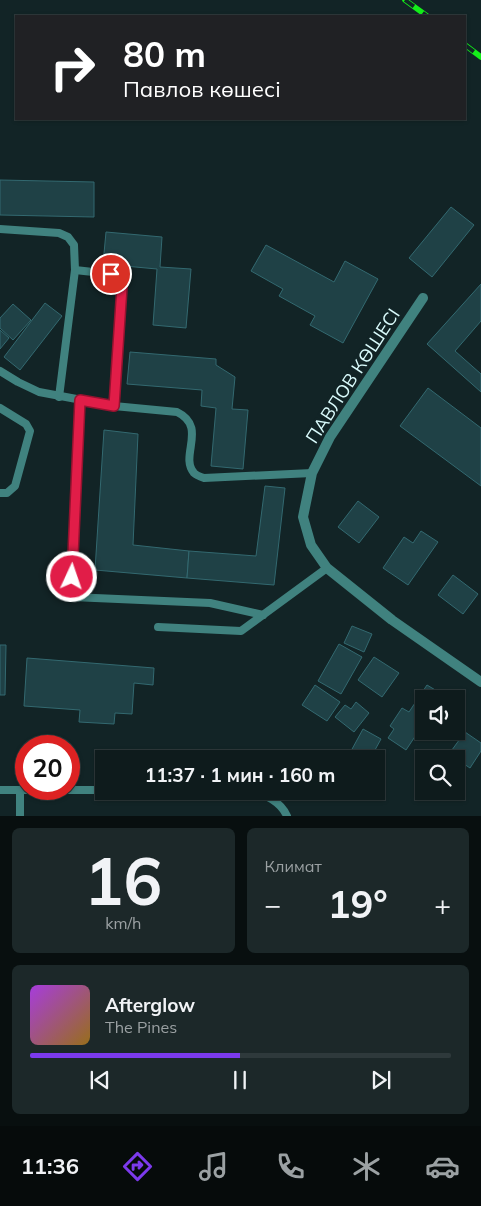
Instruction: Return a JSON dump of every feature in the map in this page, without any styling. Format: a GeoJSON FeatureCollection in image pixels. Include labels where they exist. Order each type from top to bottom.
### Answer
{"type":"FeatureCollection","features":[{"type":"Feature","properties":{"kind":"street","name":"ПАВЛОВ КӨШЕСІ"},"geometry":{"type":"LineString","coordinates":[[423,298],[330,437],[312,473],[303,517],[311,546],[327,568],[392,620],[481,682]]}},
{"type":"Feature","properties":{"kind":"lane"},"geometry":{"type":"LineString","coordinates":[[0,229],[59,233],[68,237],[74,245],[75,270],[59,397]]}},
{"type":"Feature","properties":{"kind":"lane"},"geometry":{"type":"LineString","coordinates":[[75,270],[111,274],[120,279],[122,287],[114,406]]}},
{"type":"Feature","properties":{"kind":"lane"},"geometry":{"type":"LineString","coordinates":[[0,371],[39,392],[59,397],[114,406],[177,412],[186,417],[191,424],[190,465],[194,474],[204,478],[312,473]]}},
{"type":"Feature","properties":{"kind":"lane"},"geometry":{"type":"LineString","coordinates":[[80,400],[72,597],[210,602],[263,615]]}},
{"type":"Feature","properties":{"kind":"lane"},"geometry":{"type":"LineString","coordinates":[[0,408],[26,424],[30,431],[15,486],[7,493],[0,493]]}},
{"type":"Feature","properties":{"kind":"lane"},"geometry":{"type":"LineString","coordinates":[[158,627],[241,631],[327,568]]}},
{"type":"Feature","properties":{"kind":"lane"},"geometry":{"type":"LineString","coordinates":[[0,790],[15,790]]}},
{"type":"Feature","properties":{"kind":"lane"},"geometry":{"type":"LineString","coordinates":[[80,790],[95,790]]}},
{"type":"Feature","properties":{"kind":"lane"},"geometry":{"type":"LineString","coordinates":[[20,800],[20,816]]}},
{"type":"Feature","properties":{"kind":"lane"},"geometry":{"type":"LineString","coordinates":[[272,800],[283,807],[287,816]]}},
{"type":"Feature","properties":{"kind":"building"},"geometry":{"type":"Polygon","coordinates":[[[0,180],[94,182],[94,217],[0,215],[0,180]]]}},
{"type":"Feature","properties":{"kind":"building"},"geometry":{"type":"Polygon","coordinates":[[[451,207],[474,225],[432,277],[409,258],[451,207]]]}},
{"type":"Feature","properties":{"kind":"building"},"geometry":{"type":"Polygon","coordinates":[[[106,232],[162,237],[160,267],[191,269],[186,328],[153,325],[157,269],[103,264],[106,232]]]}},
{"type":"Feature","properties":{"kind":"building"},"geometry":{"type":"Polygon","coordinates":[[[266,245],[334,282],[345,261],[378,279],[343,343],[310,325],[315,316],[279,296],[283,289],[251,271],[266,245]]]}},
{"type":"Feature","properties":{"kind":"building"},"geometry":{"type":"Polygon","coordinates":[[[481,284],[481,321],[455,351],[481,374],[481,392],[427,344],[481,284]]]}},
{"type":"Feature","properties":{"kind":"building"},"geometry":{"type":"Polygon","coordinates":[[[45,303],[62,316],[20,370],[4,357],[45,303]]]}},
{"type":"Feature","properties":{"kind":"building"},"geometry":{"type":"Polygon","coordinates":[[[13,304],[31,320],[13,340],[0,328],[0,318],[13,304]]]}},
{"type":"Feature","properties":{"kind":"building"},"geometry":{"type":"Polygon","coordinates":[[[0,330],[9,338],[0,349],[0,330]]]}},
{"type":"Feature","properties":{"kind":"building"},"geometry":{"type":"Polygon","coordinates":[[[130,352],[216,359],[216,365],[235,377],[232,409],[248,410],[243,469],[211,466],[216,408],[201,406],[202,390],[127,384],[130,352]]]}},
{"type":"Feature","properties":{"kind":"building"},"geometry":{"type":"Polygon","coordinates":[[[428,388],[481,428],[481,486],[400,426],[428,388]]]}},
{"type":"Feature","properties":{"kind":"building"},"geometry":{"type":"Polygon","coordinates":[[[104,430],[138,434],[133,545],[189,551],[187,578],[95,570],[104,430]]]}},
{"type":"Feature","properties":{"kind":"building"},"geometry":{"type":"Polygon","coordinates":[[[265,486],[285,488],[274,585],[187,578],[189,551],[256,556],[265,486]]]}},
{"type":"Feature","properties":{"kind":"building"},"geometry":{"type":"Polygon","coordinates":[[[358,501],[379,517],[359,543],[338,527],[358,501]]]}},
{"type":"Feature","properties":{"kind":"building"},"geometry":{"type":"Polygon","coordinates":[[[421,531],[438,542],[408,585],[383,568],[404,537],[413,543],[421,531]]]}},
{"type":"Feature","properties":{"kind":"building"},"geometry":{"type":"Polygon","coordinates":[[[453,575],[478,594],[463,614],[438,595],[453,575]]]}},
{"type":"Feature","properties":{"kind":"building"},"geometry":{"type":"Polygon","coordinates":[[[352,626],[372,634],[364,652],[344,643],[352,626]]]}},
{"type":"Feature","properties":{"kind":"building"},"geometry":{"type":"Polygon","coordinates":[[[339,644],[362,657],[341,694],[318,681],[339,644]]]}},
{"type":"Feature","properties":{"kind":"building"},"geometry":{"type":"Polygon","coordinates":[[[0,645],[6,645],[5,695],[0,695],[0,645]]]}},
{"type":"Feature","properties":{"kind":"building"},"geometry":{"type":"Polygon","coordinates":[[[374,657],[399,673],[382,697],[358,680],[374,657]]]}},
{"type":"Feature","properties":{"kind":"building"},"geometry":{"type":"Polygon","coordinates":[[[27,658],[154,668],[153,685],[134,683],[132,714],[115,713],[114,724],[79,722],[80,710],[24,706],[27,658]]]}},
{"type":"Feature","properties":{"kind":"building"},"geometry":{"type":"Polygon","coordinates":[[[315,685],[340,702],[327,721],[302,705],[315,685]]]}},
{"type":"Feature","properties":{"kind":"building"},"geometry":{"type":"Polygon","coordinates":[[[427,685],[435,690],[424,690],[427,685]]]}},
{"type":"Feature","properties":{"kind":"building"},"geometry":{"type":"Polygon","coordinates":[[[356,702],[369,713],[354,732],[335,717],[345,705],[351,709],[356,702]]]}},
{"type":"Feature","properties":{"kind":"building"},"geometry":{"type":"Polygon","coordinates":[[[415,703],[415,736],[406,750],[388,738],[394,729],[390,726],[402,708],[409,712],[415,703]]]}},
{"type":"Feature","properties":{"kind":"building"},"geometry":{"type":"Polygon","coordinates":[[[363,729],[381,739],[375,750],[352,750],[363,729]]]}},
{"type":"Feature","properties":{"kind":"building"},"geometry":{"type":"Polygon","coordinates":[[[465,732],[481,743],[481,751],[470,768],[465,765],[465,750],[452,750],[459,740],[465,740],[465,732]]]}},
{"type":"Feature","properties":{"kind":"railway"},"geometry":{"type":"LineString","coordinates":[[405,0],[426,15]]}},
{"type":"Feature","properties":{"kind":"railway"},"geometry":{"type":"LineString","coordinates":[[466,46],[481,57]]}},
{"type":"Feature","properties":{"kind":"route"},"geometry":{"type":"LineString","coordinates":[[72,577],[80,400],[114,406],[122,287],[120,279],[111,274]]}}]}
